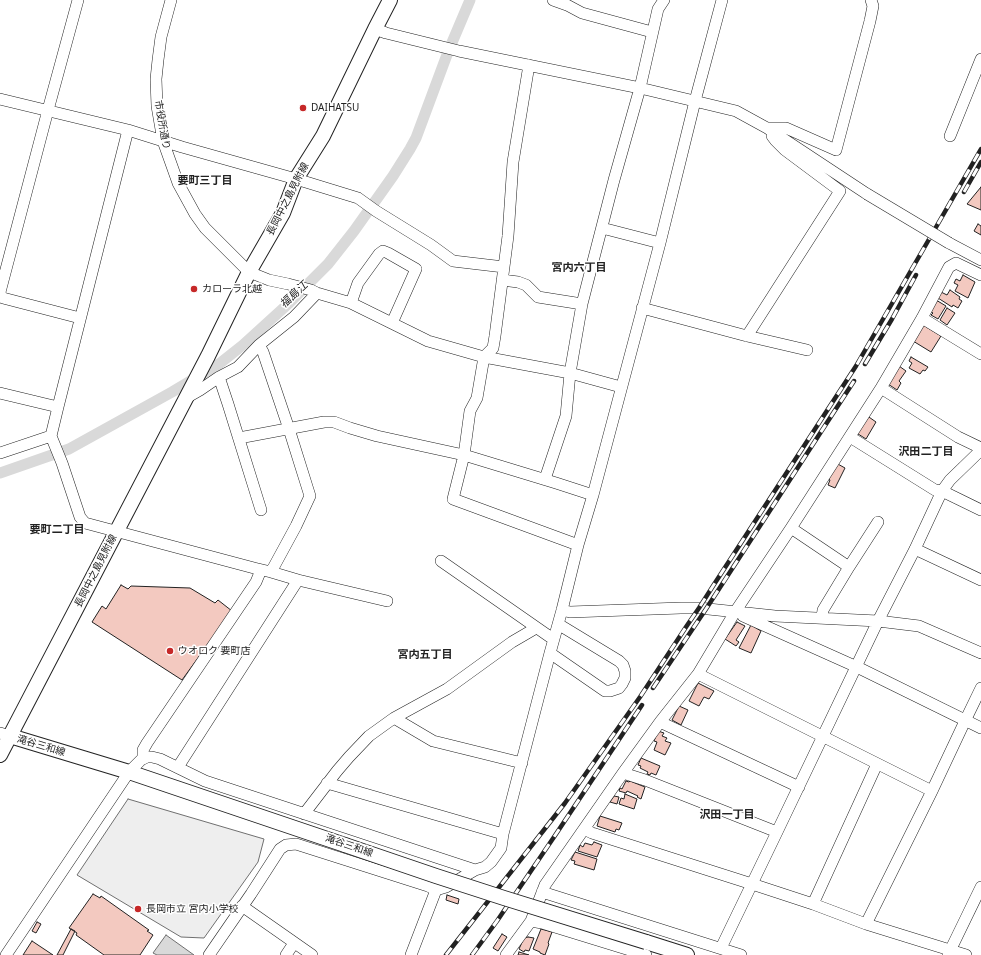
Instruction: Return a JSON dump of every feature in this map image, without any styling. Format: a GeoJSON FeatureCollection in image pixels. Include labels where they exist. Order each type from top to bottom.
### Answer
{"type":"FeatureCollection","features":[{"type":"Feature","properties":{"kind":"main road","name":"長岡中之島見附線"},"geometry":{"type":"LineString","coordinates":[[0,755],[5,734],[117,531],[208,356],[248,272],[283,213],[296,179],[323,136],[374,29],[390,0]]}},
{"type":"Feature","properties":{"kind":"main road","name":"滝谷三和線"},"geometry":{"type":"LineString","coordinates":[[5,734],[129,772],[489,893],[646,949],[688,955]]}},
{"type":"Feature","properties":{"kind":"street"},"geometry":{"type":"LineString","coordinates":[[78,0],[0,293],[3,298],[80,318]]}},
{"type":"Feature","properties":{"kind":"street","name":"市役所通り"},"geometry":{"type":"LineString","coordinates":[[171,0],[161,37],[156,80],[157,106],[163,141],[178,183],[195,214],[205,228],[248,272]]}},
{"type":"Feature","properties":{"kind":"street"},"geometry":{"type":"LineString","coordinates":[[553,0],[582,13],[652,32]]}},
{"type":"Feature","properties":{"kind":"street"},"geometry":{"type":"LineString","coordinates":[[545,479],[566,416],[570,373],[582,304],[640,88],[658,9],[664,0]]}},
{"type":"Feature","properties":{"kind":"street"},"geometry":{"type":"LineString","coordinates":[[209,955],[280,848],[286,845],[296,844],[428,886],[436,890],[446,887],[475,870],[485,867],[492,862],[500,848],[553,639],[660,244],[695,101],[722,0]]}},
{"type":"Feature","properties":{"kind":"street"},"geometry":{"type":"LineString","coordinates":[[767,128],[786,128],[836,150],[870,21],[873,6],[871,0]]}},
{"type":"Feature","properties":{"kind":"street"},"geometry":{"type":"LineString","coordinates":[[374,29],[459,51],[640,88],[736,111],[767,128],[867,194],[949,243],[981,260]]}},
{"type":"Feature","properties":{"kind":"street"},"geometry":{"type":"LineString","coordinates":[[950,136],[981,59]]}},
{"type":"Feature","properties":{"kind":"street"},"geometry":{"type":"LineString","coordinates":[[529,65],[513,162],[508,236],[493,348],[484,357],[477,398],[470,411],[464,455],[453,499],[578,545]]}},
{"type":"Feature","properties":{"kind":"street"},"geometry":{"type":"LineString","coordinates":[[0,99],[128,130],[358,198],[453,261],[504,268]]}},
{"type":"Feature","properties":{"kind":"street"},"geometry":{"type":"LineString","coordinates":[[747,336],[840,191],[786,150],[775,140],[767,128]]}},
{"type":"Feature","properties":{"kind":"street"},"geometry":{"type":"LineString","coordinates":[[128,130],[58,407],[53,440],[80,516],[85,523],[298,580],[387,601]]}},
{"type":"Feature","properties":{"kind":"street"},"geometry":{"type":"LineString","coordinates":[[602,228],[660,244]]}},
{"type":"Feature","properties":{"kind":"street"},"geometry":{"type":"LineString","coordinates":[[351,303],[358,283],[379,254],[383,252],[388,253],[416,269],[392,323]]}},
{"type":"Feature","properties":{"kind":"street"},"geometry":{"type":"LineString","coordinates":[[506,955],[531,921],[545,884],[660,722],[698,674],[735,612],[881,388],[922,318],[949,267],[956,263],[981,275]]}},
{"type":"Feature","properties":{"kind":"street"},"geometry":{"type":"LineString","coordinates":[[248,272],[269,280],[288,284],[351,303],[428,340],[484,357],[570,373],[621,387]]}},
{"type":"Feature","properties":{"kind":"street"},"geometry":{"type":"LineString","coordinates":[[502,280],[518,282],[526,285],[538,297],[582,304]]}},
{"type":"Feature","properties":{"kind":"street"},"geometry":{"type":"LineString","coordinates":[[189,393],[200,390],[219,377],[238,367],[259,345],[294,317],[314,292]]}},
{"type":"Feature","properties":{"kind":"street"},"geometry":{"type":"LineString","coordinates":[[642,308],[747,336],[807,350]]}},
{"type":"Feature","properties":{"kind":"street"},"geometry":{"type":"LineString","coordinates":[[922,318],[981,354]]}},
{"type":"Feature","properties":{"kind":"street"},"geometry":{"type":"LineString","coordinates":[[143,759],[143,750],[147,743],[256,582],[266,571],[296,526],[310,496],[263,352],[259,345]]}},
{"type":"Feature","properties":{"kind":"street"},"geometry":{"type":"LineString","coordinates":[[219,377],[261,510]]}},
{"type":"Feature","properties":{"kind":"street"},"geometry":{"type":"LineString","coordinates":[[721,948],[942,491],[950,480],[981,449],[958,437],[881,388]]}},
{"type":"Feature","properties":{"kind":"street"},"geometry":{"type":"LineString","coordinates":[[0,393],[58,407]]}},
{"type":"Feature","properties":{"kind":"street"},"geometry":{"type":"LineString","coordinates":[[239,438],[324,422],[334,422],[377,436],[464,455],[593,495]]}},
{"type":"Feature","properties":{"kind":"street"},"geometry":{"type":"LineString","coordinates":[[850,437],[935,490],[942,491],[981,510]]}},
{"type":"Feature","properties":{"kind":"street"},"geometry":{"type":"LineString","coordinates":[[0,452],[53,440]]}},
{"type":"Feature","properties":{"kind":"street"},"geometry":{"type":"LineString","coordinates":[[822,618],[823,610],[878,522]]}},
{"type":"Feature","properties":{"kind":"street"},"geometry":{"type":"LineString","coordinates":[[791,528],[849,567]]}},
{"type":"Feature","properties":{"kind":"street"},"geometry":{"type":"LineString","coordinates":[[915,549],[981,580]]}},
{"type":"Feature","properties":{"kind":"street"},"geometry":{"type":"LineString","coordinates":[[441,561],[553,639]]}},
{"type":"Feature","properties":{"kind":"street"},"geometry":{"type":"LineString","coordinates":[[178,767],[298,580]]}},
{"type":"Feature","properties":{"kind":"street"},"geometry":{"type":"LineString","coordinates":[[562,610],[570,612],[681,608],[775,616],[878,621],[919,626],[981,654]]}},
{"type":"Feature","properties":{"kind":"street"},"geometry":{"type":"LineString","coordinates":[[735,612],[857,667],[964,721],[981,728]]}},
{"type":"Feature","properties":{"kind":"street"},"geometry":{"type":"LineString","coordinates":[[550,653],[605,691],[618,688],[625,678],[625,670],[619,661],[558,624]]}},
{"type":"Feature","properties":{"kind":"street"},"geometry":{"type":"LineString","coordinates":[[304,814],[327,783],[369,736],[394,718],[447,689],[512,642],[536,628]]}},
{"type":"Feature","properties":{"kind":"street"},"geometry":{"type":"LineString","coordinates":[[698,674],[932,791]]}},
{"type":"Feature","properties":{"kind":"street"},"geometry":{"type":"LineString","coordinates":[[866,924],[981,688]]}},
{"type":"Feature","properties":{"kind":"street"},"geometry":{"type":"LineString","coordinates":[[394,718],[433,741],[522,763]]}},
{"type":"Feature","properties":{"kind":"street"},"geometry":{"type":"LineString","coordinates":[[660,722],[799,787]]}},
{"type":"Feature","properties":{"kind":"street"},"geometry":{"type":"LineString","coordinates":[[6,955],[129,772],[143,759],[152,757],[178,767],[205,781],[475,870]]}},
{"type":"Feature","properties":{"kind":"street"},"geometry":{"type":"LineString","coordinates":[[813,904],[877,764]]}},
{"type":"Feature","properties":{"kind":"street"},"geometry":{"type":"LineString","coordinates":[[623,773],[645,780],[777,832]]}},
{"type":"Feature","properties":{"kind":"street"},"geometry":{"type":"LineString","coordinates":[[327,783],[503,834]]}},
{"type":"Feature","properties":{"kind":"street"},"geometry":{"type":"LineString","coordinates":[[584,829],[592,833],[813,904],[866,924],[950,952],[966,955]]}},
{"type":"Feature","properties":{"kind":"street"},"geometry":{"type":"LineString","coordinates":[[950,952],[981,887]]}},
{"type":"Feature","properties":{"kind":"street"},"geometry":{"type":"LineString","coordinates":[[411,955],[436,890]]}},
{"type":"Feature","properties":{"kind":"street"},"geometry":{"type":"LineString","coordinates":[[542,892],[741,955]]}},
{"type":"Feature","properties":{"kind":"street"},"geometry":{"type":"LineString","coordinates":[[242,906],[312,955]]}},
{"type":"Feature","properties":{"kind":"street"},"geometry":{"type":"LineString","coordinates":[[531,921],[646,949]]}},
{"type":"Feature","properties":{"kind":"street"},"geometry":{"type":"LineString","coordinates":[[286,955],[294,943]]}},
{"type":"Feature","properties":{"kind":"shaded area"},"geometry":{"type":"Polygon","coordinates":[[[128,799],[264,839],[258,862],[204,938],[181,937],[77,875],[128,799]]]}},
{"type":"Feature","properties":{"kind":"shaded area"},"geometry":{"type":"Polygon","coordinates":[[[166,935],[194,955],[157,955],[153,953],[166,935]]]}},
{"type":"Feature","properties":{"kind":"building"},"geometry":{"type":"Polygon","coordinates":[[[981,187],[981,210],[967,204],[981,187]]]}},
{"type":"Feature","properties":{"kind":"building"},"geometry":{"type":"Polygon","coordinates":[[[978,224],[981,226],[981,235],[974,231],[978,224]]]}},
{"type":"Feature","properties":{"kind":"building"},"geometry":{"type":"Polygon","coordinates":[[[963,275],[975,282],[968,298],[955,291],[958,285],[954,283],[956,279],[960,281],[963,275]]]}},
{"type":"Feature","properties":{"kind":"building"},"geometry":{"type":"Polygon","coordinates":[[[950,290],[960,297],[959,299],[962,301],[958,308],[953,305],[952,307],[938,298],[941,292],[947,295],[950,290]]]}},
{"type":"Feature","properties":{"kind":"building"},"geometry":{"type":"Polygon","coordinates":[[[936,300],[946,306],[938,319],[931,315],[933,313],[930,311],[936,300]]]}},
{"type":"Feature","properties":{"kind":"building"},"geometry":{"type":"Polygon","coordinates":[[[947,308],[955,313],[947,325],[940,320],[947,308]]]}},
{"type":"Feature","properties":{"kind":"building"},"geometry":{"type":"Polygon","coordinates":[[[923,325],[941,336],[931,352],[913,341],[923,325]]]}},
{"type":"Feature","properties":{"kind":"building"},"geometry":{"type":"Polygon","coordinates":[[[911,357],[928,367],[925,371],[923,370],[920,374],[909,368],[912,363],[909,361],[911,357]]]}},
{"type":"Feature","properties":{"kind":"building"},"geometry":{"type":"Polygon","coordinates":[[[899,366],[906,371],[899,381],[901,383],[897,390],[888,384],[899,366]]]}},
{"type":"Feature","properties":{"kind":"building"},"geometry":{"type":"Polygon","coordinates":[[[866,415],[876,422],[866,439],[855,432],[866,415]]]}},
{"type":"Feature","properties":{"kind":"building"},"geometry":{"type":"Polygon","coordinates":[[[836,463],[845,468],[835,488],[828,485],[830,480],[827,478],[836,463]]]}},
{"type":"Feature","properties":{"kind":"building","name":"ウオロク 要町店"},"geometry":{"type":"Polygon","coordinates":[[[121,585],[128,589],[131,586],[190,588],[215,603],[218,600],[232,611],[182,680],[92,622],[102,606],[106,609],[121,585]]]}},
{"type":"Feature","properties":{"kind":"building"},"geometry":{"type":"Polygon","coordinates":[[[737,622],[745,626],[736,640],[739,642],[736,646],[725,639],[737,622]]]}},
{"type":"Feature","properties":{"kind":"building"},"geometry":{"type":"Polygon","coordinates":[[[751,625],[761,631],[751,653],[739,648],[751,625]]]}},
{"type":"Feature","properties":{"kind":"building"},"geometry":{"type":"Polygon","coordinates":[[[698,683],[714,691],[709,699],[704,697],[699,706],[689,701],[698,683]]]}},
{"type":"Feature","properties":{"kind":"building"},"geometry":{"type":"Polygon","coordinates":[[[679,706],[688,710],[681,725],[672,720],[679,706]]]}},
{"type":"Feature","properties":{"kind":"building"},"geometry":{"type":"Polygon","coordinates":[[[658,731],[664,733],[662,736],[667,738],[665,741],[671,743],[665,755],[654,750],[657,742],[654,741],[658,731]]]}},
{"type":"Feature","properties":{"kind":"building"},"geometry":{"type":"Polygon","coordinates":[[[641,758],[660,766],[656,775],[651,773],[650,775],[647,774],[648,772],[640,768],[641,766],[638,765],[641,758]]]}},
{"type":"Feature","properties":{"kind":"building"},"geometry":{"type":"Polygon","coordinates":[[[626,781],[630,781],[645,787],[641,799],[627,791],[626,793],[619,791],[620,788],[622,789],[626,781]]]}},
{"type":"Feature","properties":{"kind":"building"},"geometry":{"type":"Polygon","coordinates":[[[625,794],[637,799],[634,809],[619,804],[621,798],[624,799],[625,794]]]}},
{"type":"Feature","properties":{"kind":"building"},"geometry":{"type":"Polygon","coordinates":[[[614,796],[619,797],[617,804],[610,802],[614,796]]]}},
{"type":"Feature","properties":{"kind":"building"},"geometry":{"type":"Polygon","coordinates":[[[600,816],[622,823],[619,830],[616,829],[615,832],[597,826],[600,816]]]}},
{"type":"Feature","properties":{"kind":"building"},"geometry":{"type":"Polygon","coordinates":[[[594,842],[602,845],[597,857],[578,851],[580,845],[583,847],[585,843],[592,845],[594,842]]]}},
{"type":"Feature","properties":{"kind":"building"},"geometry":{"type":"Polygon","coordinates":[[[575,852],[597,859],[594,870],[574,864],[575,861],[571,860],[575,852]]]}},
{"type":"Feature","properties":{"kind":"building"},"geometry":{"type":"Polygon","coordinates":[[[93,894],[100,898],[101,896],[149,930],[147,931],[153,935],[140,955],[104,955],[76,935],[77,933],[69,928],[93,894]]]}},
{"type":"Feature","properties":{"kind":"building"},"geometry":{"type":"Polygon","coordinates":[[[447,895],[459,899],[458,904],[446,900],[447,895]]]}},
{"type":"Feature","properties":{"kind":"building"},"geometry":{"type":"Polygon","coordinates":[[[37,922],[41,924],[36,933],[32,931],[37,922]]]}},
{"type":"Feature","properties":{"kind":"building"},"geometry":{"type":"Polygon","coordinates":[[[71,929],[75,931],[63,955],[57,955],[71,929]]]}},
{"type":"Feature","properties":{"kind":"building"},"geometry":{"type":"Polygon","coordinates":[[[541,929],[552,932],[545,955],[533,949],[541,929]]]}},
{"type":"Feature","properties":{"kind":"building"},"geometry":{"type":"Polygon","coordinates":[[[502,934],[507,937],[498,951],[493,948],[502,934]]]}},
{"type":"Feature","properties":{"kind":"building"},"geometry":{"type":"Polygon","coordinates":[[[524,938],[534,938],[529,951],[525,950],[524,952],[519,949],[524,938]]]}},
{"type":"Feature","properties":{"kind":"building"},"geometry":{"type":"Polygon","coordinates":[[[32,941],[53,955],[23,955],[32,941]]]}},
{"type":"Feature","properties":{"kind":"building"},"geometry":{"type":"Polygon","coordinates":[[[519,952],[529,955],[518,955],[519,952]]]}},
{"type":"Feature","properties":{"kind":"waterway","name":"福島江"},"geometry":{"type":"LineString","coordinates":[[0,473],[69,449],[219,364],[243,345],[288,304],[328,264],[354,231],[393,176],[416,138],[448,52],[470,0]]}},
{"type":"Feature","properties":{"kind":"railway"},"geometry":{"type":"LineString","coordinates":[[446,955],[565,803],[640,697],[856,366],[981,149]]}},
{"type":"Feature","properties":{"kind":"railway"},"geometry":{"type":"LineString","coordinates":[[964,192],[981,162]]}},
{"type":"Feature","properties":{"kind":"railway"},"geometry":{"type":"LineString","coordinates":[[865,364],[916,275]]}},
{"type":"Feature","properties":{"kind":"railway"},"geometry":{"type":"LineString","coordinates":[[653,688],[854,381]]}},
{"type":"Feature","properties":{"kind":"railway"},"geometry":{"type":"LineString","coordinates":[[472,955],[497,921],[642,705]]}},
{"type":"Feature","properties":{"kind":"place","name":"DAIHATSU"},"geometry":{"type":"Point","coordinates":[303,108]}},
{"type":"Feature","properties":{"kind":"place","name":"カローラ北越"},"geometry":{"type":"Point","coordinates":[194,289]}},
{"type":"Feature","properties":{"kind":"place","name":"ウオロク 要町店"},"geometry":{"type":"Point","coordinates":[170,651]}},
{"type":"Feature","properties":{"kind":"place","name":"長岡市立 宮内小学校"},"geometry":{"type":"Point","coordinates":[138,909]}},
{"type":"Feature","properties":{"kind":"district","name":"要町三丁目"},"geometry":{"type":"Point","coordinates":[205,181]}},
{"type":"Feature","properties":{"kind":"district","name":"宮内六丁目"},"geometry":{"type":"Point","coordinates":[579,268]}},
{"type":"Feature","properties":{"kind":"district","name":"沢田二丁目"},"geometry":{"type":"Point","coordinates":[926,452]}},
{"type":"Feature","properties":{"kind":"district","name":"要町二丁目"},"geometry":{"type":"Point","coordinates":[57,530]}},
{"type":"Feature","properties":{"kind":"district","name":"宮内五丁目"},"geometry":{"type":"Point","coordinates":[425,655]}},
{"type":"Feature","properties":{"kind":"district","name":"沢田一丁目"},"geometry":{"type":"Point","coordinates":[727,815]}}]}
